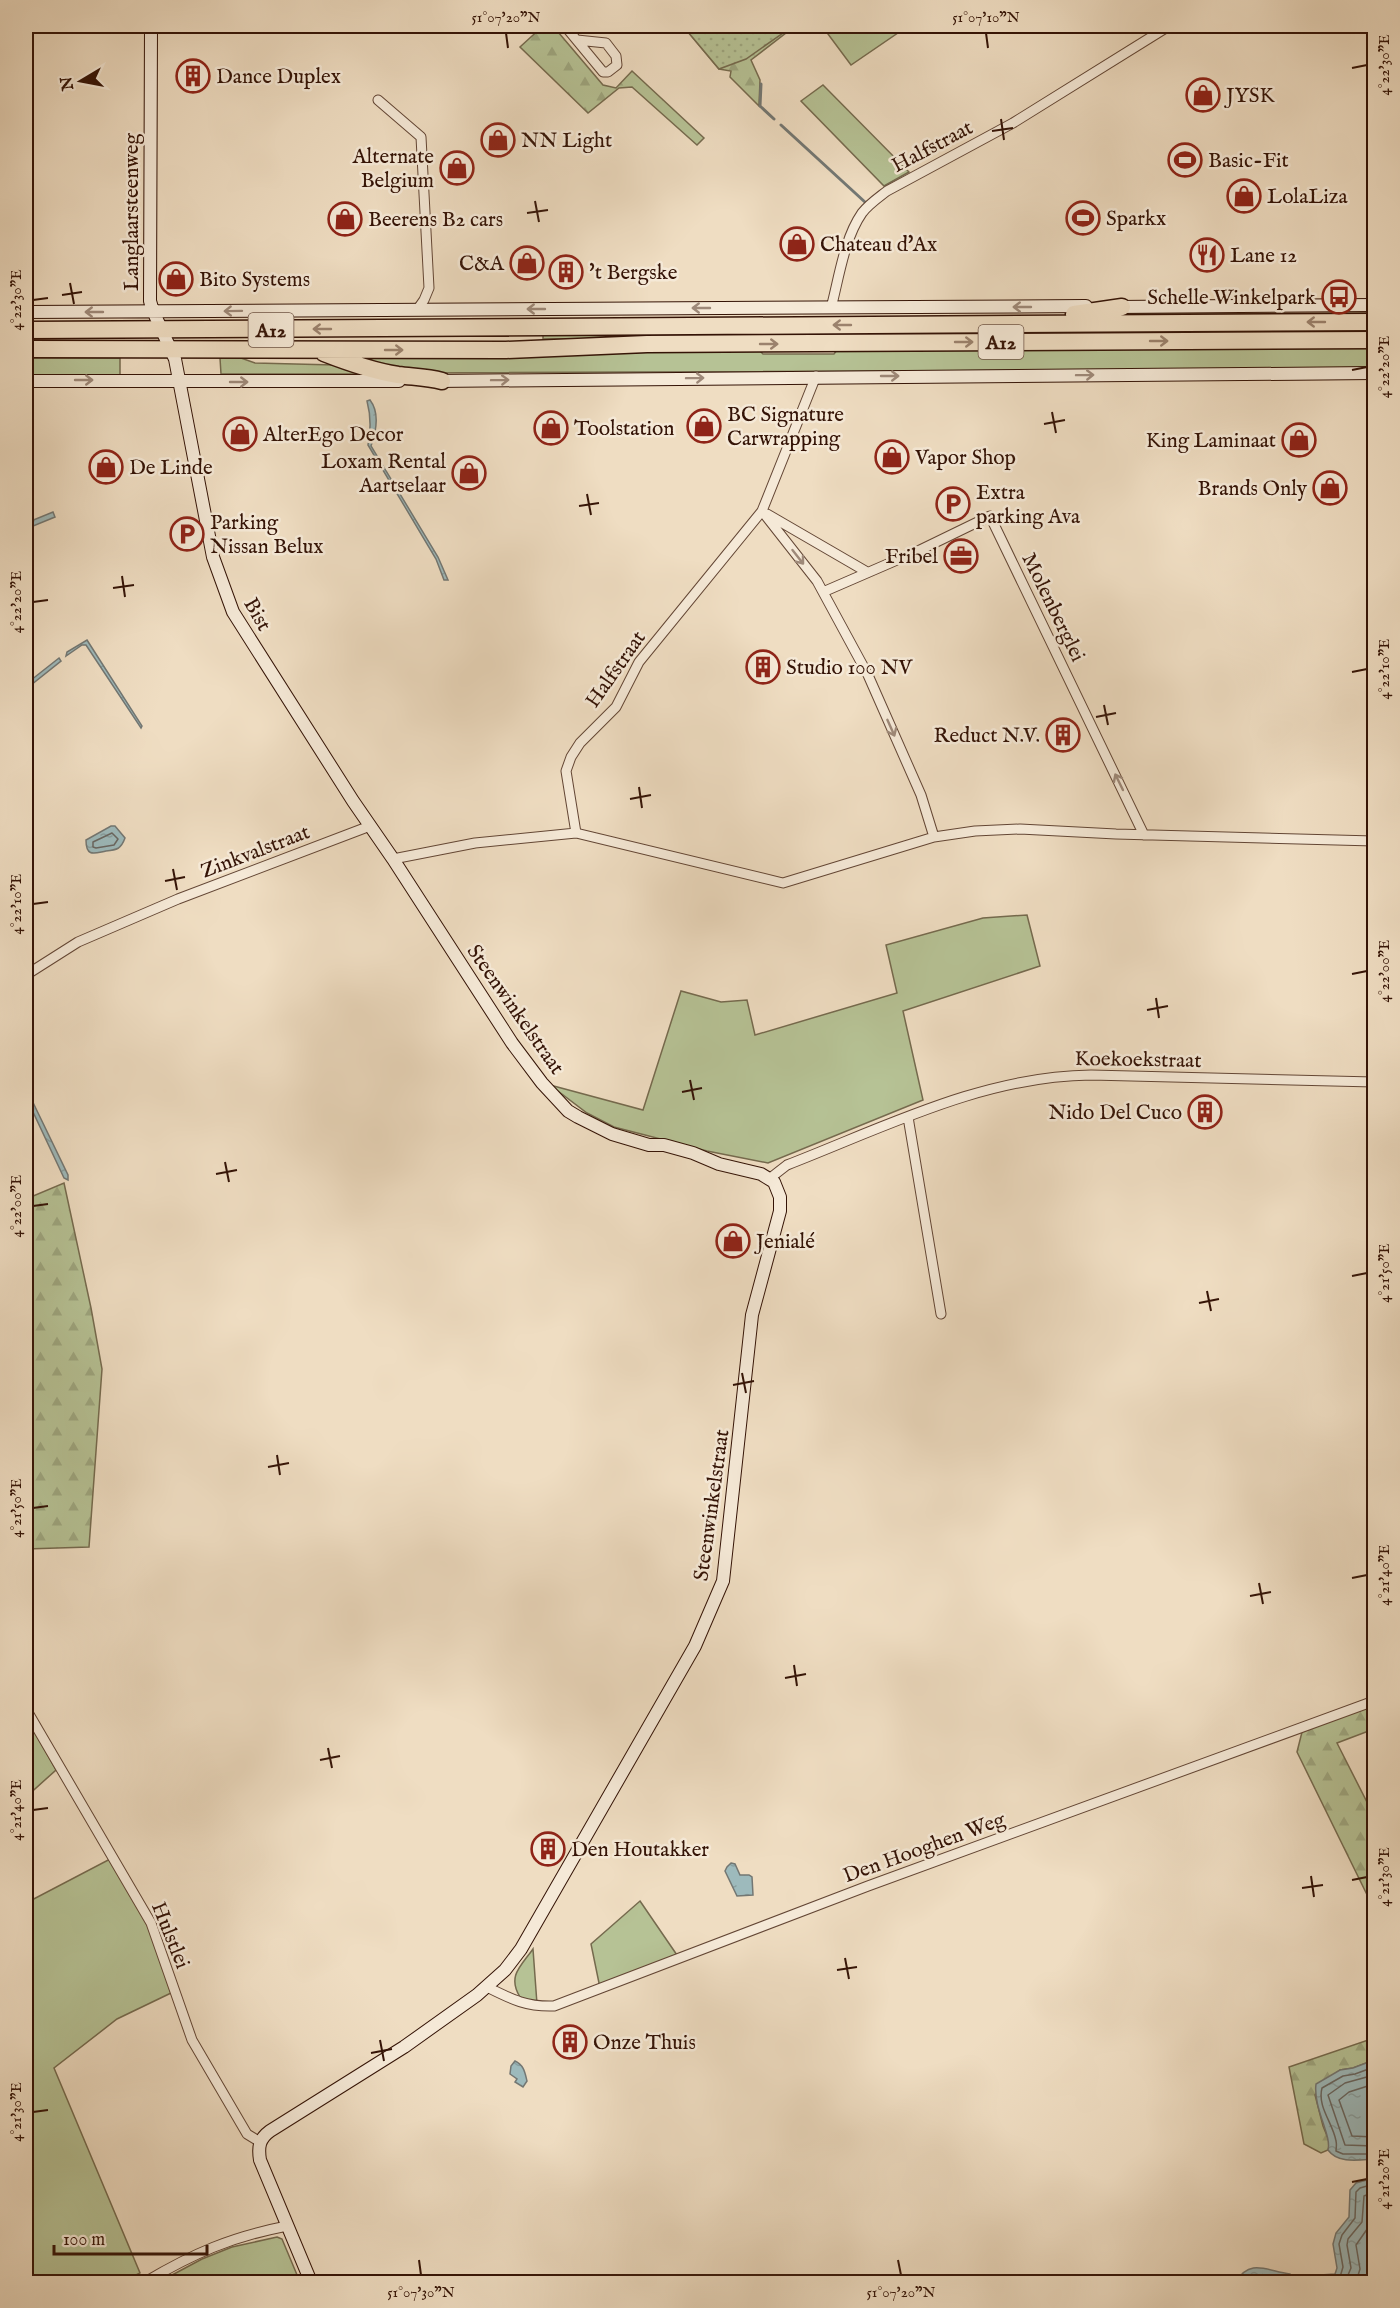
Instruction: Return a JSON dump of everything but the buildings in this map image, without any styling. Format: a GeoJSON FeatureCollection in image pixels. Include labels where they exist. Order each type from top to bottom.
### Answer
{"type":"FeatureCollection","features":[{"type":"Feature","properties":{"kind":"highway"},"geometry":{"type":"LineString","coordinates":[[1026,324],[1055,315],[1097,312],[1122,307]]}},
{"type":"Feature","properties":{"kind":"highway"},"geometry":{"type":"LineString","coordinates":[[26,319],[57,330]]}},
{"type":"Feature","properties":{"kind":"highway","name":"A12"},"geometry":{"type":"LineString","coordinates":[[26,330],[1374,322]]}},
{"type":"Feature","properties":{"kind":"highway","name":"A12"},"geometry":{"type":"LineString","coordinates":[[26,349],[506,350],[627,345],[1374,340]]}},
{"type":"Feature","properties":{"kind":"highway"},"geometry":{"type":"LineString","coordinates":[[315,349],[342,360],[398,375],[428,377],[441,381]]}},
{"type":"Feature","properties":{"kind":"street","name":"Langlaarsteenweg"},"geometry":{"type":"LineString","coordinates":[[151,26],[150,301],[170,348],[182,387]]}},
{"type":"Feature","properties":{"kind":"street"},"geometry":{"type":"LineString","coordinates":[[565,26],[577,40]]}},
{"type":"Feature","properties":{"kind":"street","name":"Halfstraat"},"geometry":{"type":"LineString","coordinates":[[831,308],[854,228],[872,203],[887,191],[1013,123],[1169,26]]}},
{"type":"Feature","properties":{"kind":"street"},"geometry":{"type":"LineString","coordinates":[[378,100],[421,137],[429,288],[417,310]]}},
{"type":"Feature","properties":{"kind":"street"},"geometry":{"type":"LineString","coordinates":[[26,312],[1374,305]]}},
{"type":"Feature","properties":{"kind":"street"},"geometry":{"type":"LineString","coordinates":[[26,381],[182,387],[816,376],[1374,373]]}},
{"type":"Feature","properties":{"kind":"street","name":"Halfstraat"},"geometry":{"type":"LineString","coordinates":[[576,833],[566,771],[571,757],[580,743],[616,707],[639,662],[762,511],[816,376]]}},
{"type":"Feature","properties":{"kind":"street","name":"Bist"},"geometry":{"type":"LineString","coordinates":[[182,387],[213,557],[225,595],[258,653],[370,826]]}},
{"type":"Feature","properties":{"kind":"street"},"geometry":{"type":"LineString","coordinates":[[762,511],[867,572]]}},
{"type":"Feature","properties":{"kind":"street"},"geometry":{"type":"LineString","coordinates":[[762,511],[817,581],[868,675],[921,795],[933,837]]}},
{"type":"Feature","properties":{"kind":"street","name":"Molenberglei"},"geometry":{"type":"LineString","coordinates":[[823,592],[990,516],[1144,835]]}},
{"type":"Feature","properties":{"kind":"street","name":"Steenwinkelstraat"},"geometry":{"type":"LineString","coordinates":[[260,2142],[270,2131],[404,2047],[487,1987],[505,1970],[526,1940],[694,1646],[723,1581],[750,1325],[780,1211],[780,1197],[774,1182],[752,1170],[719,1164],[693,1153],[664,1145],[649,1145],[612,1134],[568,1110],[542,1083],[512,1043],[370,826]]}},
{"type":"Feature","properties":{"kind":"street","name":"Zinkvalstraat"},"geometry":{"type":"LineString","coordinates":[[26,975],[87,938],[178,899],[370,826]]}},
{"type":"Feature","properties":{"kind":"street"},"geometry":{"type":"LineString","coordinates":[[393,859],[474,843],[576,833],[783,883],[933,837],[975,831],[1020,829],[1374,841]]}},
{"type":"Feature","properties":{"kind":"street","name":"Koekoekstraat"},"geometry":{"type":"LineString","coordinates":[[770,1179],[787,1165],[908,1117],[989,1089],[1068,1075],[1374,1082]]}},
{"type":"Feature","properties":{"kind":"street"},"geometry":{"type":"LineString","coordinates":[[908,1117],[941,1314]]}},
{"type":"Feature","properties":{"kind":"street","name":"Den Hooghen Weg"},"geometry":{"type":"LineString","coordinates":[[487,1987],[518,2003],[538,2007],[554,2006],[868,1886],[1374,1701]]}},
{"type":"Feature","properties":{"kind":"street","name":"Hulstlei"},"geometry":{"type":"LineString","coordinates":[[26,1709],[151,1923],[192,2040],[247,2134],[260,2142]]}},
{"type":"Feature","properties":{"kind":"street"},"geometry":{"type":"LineString","coordinates":[[260,2142],[258,2148],[260,2160],[311,2283]]}},
{"type":"Feature","properties":{"kind":"street"},"geometry":{"type":"LineString","coordinates":[[145,2283],[182,2260],[223,2243],[287,2226]]}},
{"type":"Feature","properties":{"kind":"green space"},"geometry":{"type":"Polygon","coordinates":[[[543,26],[553,26],[603,85],[616,88],[632,71],[704,138],[697,145],[632,87],[619,88],[588,113],[520,47],[543,26]]]}},
{"type":"Feature","properties":{"kind":"green space"},"geometry":{"type":"Polygon","coordinates":[[[683,26],[795,26],[751,60],[760,80],[759,106],[730,77],[731,71],[719,69],[683,26]]]}},
{"type":"Feature","properties":{"kind":"green space"},"geometry":{"type":"Polygon","coordinates":[[[683,26],[793,26],[746,59],[719,69],[683,26]]]}},
{"type":"Feature","properties":{"kind":"green space"},"geometry":{"type":"Polygon","coordinates":[[[822,26],[908,26],[851,65],[822,26]]]}},
{"type":"Feature","properties":{"kind":"green space"},"geometry":{"type":"Polygon","coordinates":[[[823,85],[909,172],[884,186],[801,101],[823,85]]]}},
{"type":"Feature","properties":{"kind":"green space"},"geometry":{"type":"Polygon","coordinates":[[[1374,313],[1374,316],[1122,318],[1122,314],[1374,313]]]}},
{"type":"Feature","properties":{"kind":"green space"},"geometry":{"type":"Polygon","coordinates":[[[1374,328],[1374,335],[543,339],[543,331],[1374,328]]]}},
{"type":"Feature","properties":{"kind":"green space"},"geometry":{"type":"Polygon","coordinates":[[[1374,348],[1374,368],[1369,369],[415,373],[359,358],[759,350],[763,354],[834,354],[837,350],[1374,348]]]}},
{"type":"Feature","properties":{"kind":"green space"},"geometry":{"type":"Polygon","coordinates":[[[26,358],[120,358],[120,375],[26,376],[26,358]]]}},
{"type":"Feature","properties":{"kind":"green space"},"geometry":{"type":"Polygon","coordinates":[[[220,358],[241,358],[255,363],[335,365],[364,374],[221,374],[220,358]]]}},
{"type":"Feature","properties":{"kind":"green space"},"geometry":{"type":"Polygon","coordinates":[[[1027,915],[1040,966],[903,1011],[923,1100],[768,1163],[707,1151],[614,1127],[587,1113],[550,1085],[643,1110],[681,991],[721,1002],[747,1000],[755,1035],[897,993],[886,945],[983,918],[1027,915]]]}},
{"type":"Feature","properties":{"kind":"green space"},"geometry":{"type":"Polygon","coordinates":[[[64,1183],[102,1369],[89,1547],[26,1549],[26,1199],[64,1183]]]}},
{"type":"Feature","properties":{"kind":"green space"},"geometry":{"type":"Polygon","coordinates":[[[1374,1701],[1374,1729],[1337,1743],[1374,1816],[1374,1909],[1297,1752],[1303,1728],[1374,1701]]]}},
{"type":"Feature","properties":{"kind":"green space"},"geometry":{"type":"Polygon","coordinates":[[[26,1716],[56,1770],[26,1797],[26,1716]]]}},
{"type":"Feature","properties":{"kind":"green space"},"geometry":{"type":"Polygon","coordinates":[[[112,1858],[151,1923],[171,1993],[117,2019],[54,2068],[140,2273],[122,2282],[26,2282],[26,1903],[112,1858]]]}},
{"type":"Feature","properties":{"kind":"green space"},"geometry":{"type":"Polygon","coordinates":[[[640,1901],[679,1958],[600,1988],[591,1944],[640,1901]]]}},
{"type":"Feature","properties":{"kind":"green space"},"geometry":{"type":"Polygon","coordinates":[[[533,1949],[537,2004],[520,1997],[515,1983],[520,1966],[533,1949]]]}},
{"type":"Feature","properties":{"kind":"green space"},"geometry":{"type":"Polygon","coordinates":[[[1374,2038],[1374,2060],[1340,2070],[1328,2079],[1315,2095],[1330,2143],[1328,2150],[1321,2153],[1304,2144],[1289,2067],[1374,2038]]]}},
{"type":"Feature","properties":{"kind":"green space"},"geometry":{"type":"Polygon","coordinates":[[[277,2237],[282,2239],[300,2282],[159,2282],[202,2259],[232,2247],[277,2237]]]}},
{"type":"Feature","properties":{"kind":"water"},"geometry":{"type":"Polygon","coordinates":[[[370,400],[376,417],[376,429],[371,446],[438,557],[448,580],[444,580],[436,559],[368,445],[370,423],[367,401],[370,400]]]}},
{"type":"Feature","properties":{"kind":"water"},"geometry":{"type":"Polygon","coordinates":[[[53,512],[55,517],[26,529],[26,523],[53,512]]]}},
{"type":"Feature","properties":{"kind":"water"},"geometry":{"type":"Polygon","coordinates":[[[87,640],[142,726],[141,728],[86,645],[82,645],[66,656],[67,652],[87,640]]]}},
{"type":"Feature","properties":{"kind":"water"},"geometry":{"type":"Polygon","coordinates":[[[59,658],[61,661],[26,689],[26,684],[59,658]]]}},
{"type":"Feature","properties":{"kind":"water"},"geometry":{"type":"Polygon","coordinates":[[[115,826],[125,838],[122,845],[116,849],[98,853],[89,852],[86,840],[115,826]]]}},
{"type":"Feature","properties":{"kind":"water"},"geometry":{"type":"Polygon","coordinates":[[[26,1088],[68,1175],[68,1180],[64,1178],[26,1097],[26,1088]]]}},
{"type":"Feature","properties":{"kind":"water"},"geometry":{"type":"Polygon","coordinates":[[[731,1863],[735,1864],[740,1875],[752,1877],[753,1895],[737,1896],[725,1871],[731,1863]]]}},
{"type":"Feature","properties":{"kind":"water"},"geometry":{"type":"Polygon","coordinates":[[[1374,2060],[1374,2159],[1349,2160],[1337,2157],[1328,2150],[1329,2144],[1317,2102],[1316,2084],[1340,2070],[1374,2060]]]}},
{"type":"Feature","properties":{"kind":"water"},"geometry":{"type":"Polygon","coordinates":[[[515,2061],[525,2072],[527,2081],[523,2087],[515,2082],[517,2079],[510,2074],[511,2066],[515,2061]]]}},
{"type":"Feature","properties":{"kind":"water"},"geometry":{"type":"Polygon","coordinates":[[[1374,2178],[1374,2282],[1236,2282],[1247,2270],[1253,2268],[1290,2274],[1291,2277],[1335,2274],[1337,2268],[1333,2244],[1336,2233],[1349,2217],[1350,2190],[1356,2183],[1374,2178]]]}},
{"type":"Feature","properties":{"kind":"waterway"},"geometry":{"type":"LineString","coordinates":[[761,84],[760,106],[774,119]]}},
{"type":"Feature","properties":{"kind":"waterway"},"geometry":{"type":"LineString","coordinates":[[781,125],[866,203]]}},
{"type":"Feature","properties":{"kind":"place","name":"Dance Duplex"},"geometry":{"type":"Point","coordinates":[193,76]}},
{"type":"Feature","properties":{"kind":"place","name":"JYSK"},"geometry":{"type":"Point","coordinates":[1203,95]}},
{"type":"Feature","properties":{"kind":"place","name":"NN Light"},"geometry":{"type":"Point","coordinates":[498,140]}},
{"type":"Feature","properties":{"kind":"place","name":"Basic-Fit"},"geometry":{"type":"Point","coordinates":[1185,160]}},
{"type":"Feature","properties":{"kind":"place","name":"Alternate Belgium"},"geometry":{"type":"Point","coordinates":[457,168]}},
{"type":"Feature","properties":{"kind":"place","name":"LolaLiza"},"geometry":{"type":"Point","coordinates":[1244,196]}},
{"type":"Feature","properties":{"kind":"place","name":"Sparkx"},"geometry":{"type":"Point","coordinates":[1083,218]}},
{"type":"Feature","properties":{"kind":"place","name":"Beerens B2 cars"},"geometry":{"type":"Point","coordinates":[345,219]}},
{"type":"Feature","properties":{"kind":"place","name":"Chateau d'Ax"},"geometry":{"type":"Point","coordinates":[797,244]}},
{"type":"Feature","properties":{"kind":"place","name":"Lane 12"},"geometry":{"type":"Point","coordinates":[1207,255]}},
{"type":"Feature","properties":{"kind":"place","name":"C&A"},"geometry":{"type":"Point","coordinates":[527,263]}},
{"type":"Feature","properties":{"kind":"place","name":"'t Bergske"},"geometry":{"type":"Point","coordinates":[566,272]}},
{"type":"Feature","properties":{"kind":"place","name":"Bito Systems"},"geometry":{"type":"Point","coordinates":[176,279]}},
{"type":"Feature","properties":{"kind":"place","name":"Schelle Winkelpark"},"geometry":{"type":"Point","coordinates":[1339,297]}},
{"type":"Feature","properties":{"kind":"place","name":"BC Signature Carwrapping"},"geometry":{"type":"Point","coordinates":[704,426]}},
{"type":"Feature","properties":{"kind":"place","name":"Toolstation"},"geometry":{"type":"Point","coordinates":[551,428]}},
{"type":"Feature","properties":{"kind":"place","name":"AlterEgo Decor"},"geometry":{"type":"Point","coordinates":[240,434]}},
{"type":"Feature","properties":{"kind":"place","name":"King Laminaat"},"geometry":{"type":"Point","coordinates":[1299,440]}},
{"type":"Feature","properties":{"kind":"place","name":"Vapor Shop"},"geometry":{"type":"Point","coordinates":[892,457]}},
{"type":"Feature","properties":{"kind":"place","name":"De Linde"},"geometry":{"type":"Point","coordinates":[106,467]}},
{"type":"Feature","properties":{"kind":"place","name":"Loxam Rental Aartselaar"},"geometry":{"type":"Point","coordinates":[469,473]}},
{"type":"Feature","properties":{"kind":"place","name":"Brands Only"},"geometry":{"type":"Point","coordinates":[1330,488]}},
{"type":"Feature","properties":{"kind":"place","name":"Extra parking Ava"},"geometry":{"type":"Point","coordinates":[953,504]}},
{"type":"Feature","properties":{"kind":"place","name":"Parking Nissan Belux"},"geometry":{"type":"Point","coordinates":[187,534]}},
{"type":"Feature","properties":{"kind":"place","name":"Fribel"},"geometry":{"type":"Point","coordinates":[961,556]}},
{"type":"Feature","properties":{"kind":"place","name":"Studio 100 NV"},"geometry":{"type":"Point","coordinates":[763,667]}},
{"type":"Feature","properties":{"kind":"place","name":"Reduct N.V."},"geometry":{"type":"Point","coordinates":[1063,735]}},
{"type":"Feature","properties":{"kind":"place","name":"Nido Del Cuco"},"geometry":{"type":"Point","coordinates":[1205,1112]}},
{"type":"Feature","properties":{"kind":"place","name":"Jenialé"},"geometry":{"type":"Point","coordinates":[733,1241]}},
{"type":"Feature","properties":{"kind":"place","name":"Den Houtakker"},"geometry":{"type":"Point","coordinates":[548,1849]}},
{"type":"Feature","properties":{"kind":"place","name":"Onze Thuis"},"geometry":{"type":"Point","coordinates":[570,2042]}}]}
